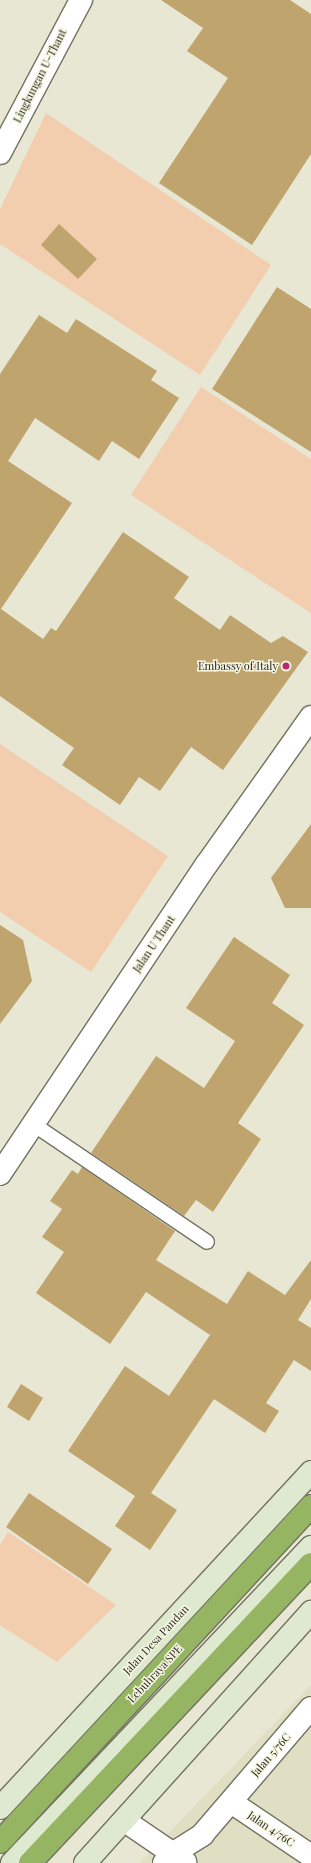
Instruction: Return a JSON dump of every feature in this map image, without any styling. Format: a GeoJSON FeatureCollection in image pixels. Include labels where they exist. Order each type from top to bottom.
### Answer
{"type":"FeatureCollection","features":[{"type":"Feature","properties":{"kind":"highway","name":"Lebuhraya SPE"},"geometry":{"type":"LineString","coordinates":[[0,1842],[311,1506]]}},
{"type":"Feature","properties":{"kind":"highway"},"geometry":{"type":"LineString","coordinates":[[30,1863],[311,1564]]}},
{"type":"Feature","properties":{"kind":"street","name":"Lingkungan U-Thant"},"geometry":{"type":"LineString","coordinates":[[0,153],[81,0]]}},
{"type":"Feature","properties":{"kind":"street","name":"Jalan U Thant"},"geometry":{"type":"LineString","coordinates":[[0,1174],[207,864],[311,716]]}},
{"type":"Feature","properties":{"kind":"street","name":"Jalan Desa Pandan"},"geometry":{"type":"LineString","coordinates":[[0,1808],[311,1472]]}},
{"type":"Feature","properties":{"kind":"street"},"geometry":{"type":"LineString","coordinates":[[12,1863],[311,1547]]}},
{"type":"Feature","properties":{"kind":"street"},"geometry":{"type":"LineString","coordinates":[[85,1863],[125,1821],[311,1612]]}},
{"type":"Feature","properties":{"kind":"street","name":"Jalan 5/76C"},"geometry":{"type":"LineString","coordinates":[[231,1802],[311,1708]]}},
{"type":"Feature","properties":{"kind":"street"},"geometry":{"type":"LineString","coordinates":[[125,1821],[174,1860],[202,1835],[231,1802]]}},
{"type":"Feature","properties":{"kind":"street","name":"Jalan 4/76C"},"geometry":{"type":"LineString","coordinates":[[231,1802],[311,1856]]}},
{"type":"Feature","properties":{"kind":"lane"},"geometry":{"type":"LineString","coordinates":[[33,1124],[207,1242]]}},
{"type":"Feature","properties":{"kind":"shaded area"},"geometry":{"type":"Polygon","coordinates":[[[46,113],[271,265],[200,375],[0,244],[0,209],[46,113]]]}},
{"type":"Feature","properties":{"kind":"shaded area"},"geometry":{"type":"Polygon","coordinates":[[[201,387],[311,459],[311,613],[131,495],[201,387]]]}},
{"type":"Feature","properties":{"kind":"shaded area"},"geometry":{"type":"Polygon","coordinates":[[[0,744],[168,856],[91,972],[0,912],[0,744]]]}},
{"type":"Feature","properties":{"kind":"shaded area"},"geometry":{"type":"Polygon","coordinates":[[[8,1532],[116,1605],[57,1662],[0,1625],[0,1545],[8,1532]]]}},
{"type":"Feature","properties":{"kind":"shaded area"},"geometry":{"type":"Polygon","coordinates":[[[311,1685],[311,1863],[140,1863],[311,1685]]]}},
{"type":"Feature","properties":{"kind":"building"},"geometry":{"type":"Polygon","coordinates":[[[161,0],[290,0],[311,14],[311,154],[252,245],[159,183],[228,78],[187,51],[203,28],[161,0]]]}},
{"type":"Feature","properties":{"kind":"building"},"geometry":{"type":"Polygon","coordinates":[[[59,224],[97,259],[78,279],[41,245],[59,224]]]}},
{"type":"Feature","properties":{"kind":"building"},"geometry":{"type":"Polygon","coordinates":[[[277,287],[311,309],[311,452],[212,389],[277,287]]]}},
{"type":"Feature","properties":{"kind":"building"},"geometry":{"type":"Polygon","coordinates":[[[39,315],[67,333],[76,319],[157,371],[151,380],[179,398],[139,459],[112,441],[99,461],[35,418],[8,461],[72,503],[1,609],[43,639],[51,628],[56,631],[123,532],[189,577],[174,598],[220,630],[230,615],[271,643],[283,636],[308,652],[223,770],[191,747],[160,791],[139,777],[120,805],[62,765],[74,748],[0,696],[0,374],[39,315]]]}},
{"type":"Feature","properties":{"kind":"building"},"geometry":{"type":"Polygon","coordinates":[[[311,824],[311,908],[285,908],[271,878],[311,824]]]}},
{"type":"Feature","properties":{"kind":"building"},"geometry":{"type":"Polygon","coordinates":[[[0,925],[23,940],[32,981],[0,1024],[0,925]]]}},
{"type":"Feature","properties":{"kind":"building"},"geometry":{"type":"Polygon","coordinates":[[[234,937],[290,975],[272,1003],[304,1025],[238,1123],[261,1139],[213,1212],[196,1200],[184,1216],[91,1153],[156,1056],[204,1088],[235,1041],[186,1008],[234,937]]]}},
{"type":"Feature","properties":{"kind":"building"},"geometry":{"type":"Polygon","coordinates":[[[82,1167],[175,1231],[156,1260],[227,1304],[248,1271],[285,1295],[311,1260],[311,1299],[298,1320],[311,1328],[311,1371],[294,1360],[266,1403],[279,1411],[265,1433],[214,1399],[151,1493],[177,1510],[150,1550],[115,1526],[135,1496],[68,1451],[125,1366],[169,1396],[210,1335],[146,1292],[110,1344],[36,1293],[64,1252],[42,1237],[62,1209],[50,1201],[72,1170],[78,1174],[82,1167]]]}},
{"type":"Feature","properties":{"kind":"building"},"geometry":{"type":"Polygon","coordinates":[[[21,1384],[43,1398],[29,1421],[7,1407],[21,1384]]]}},
{"type":"Feature","properties":{"kind":"building"},"geometry":{"type":"Polygon","coordinates":[[[29,1493],[112,1549],[88,1584],[6,1527],[29,1493]]]}},
{"type":"Feature","properties":{"kind":"place","name":"Embassy of Italy"},"geometry":{"type":"Point","coordinates":[286,666]}}]}
